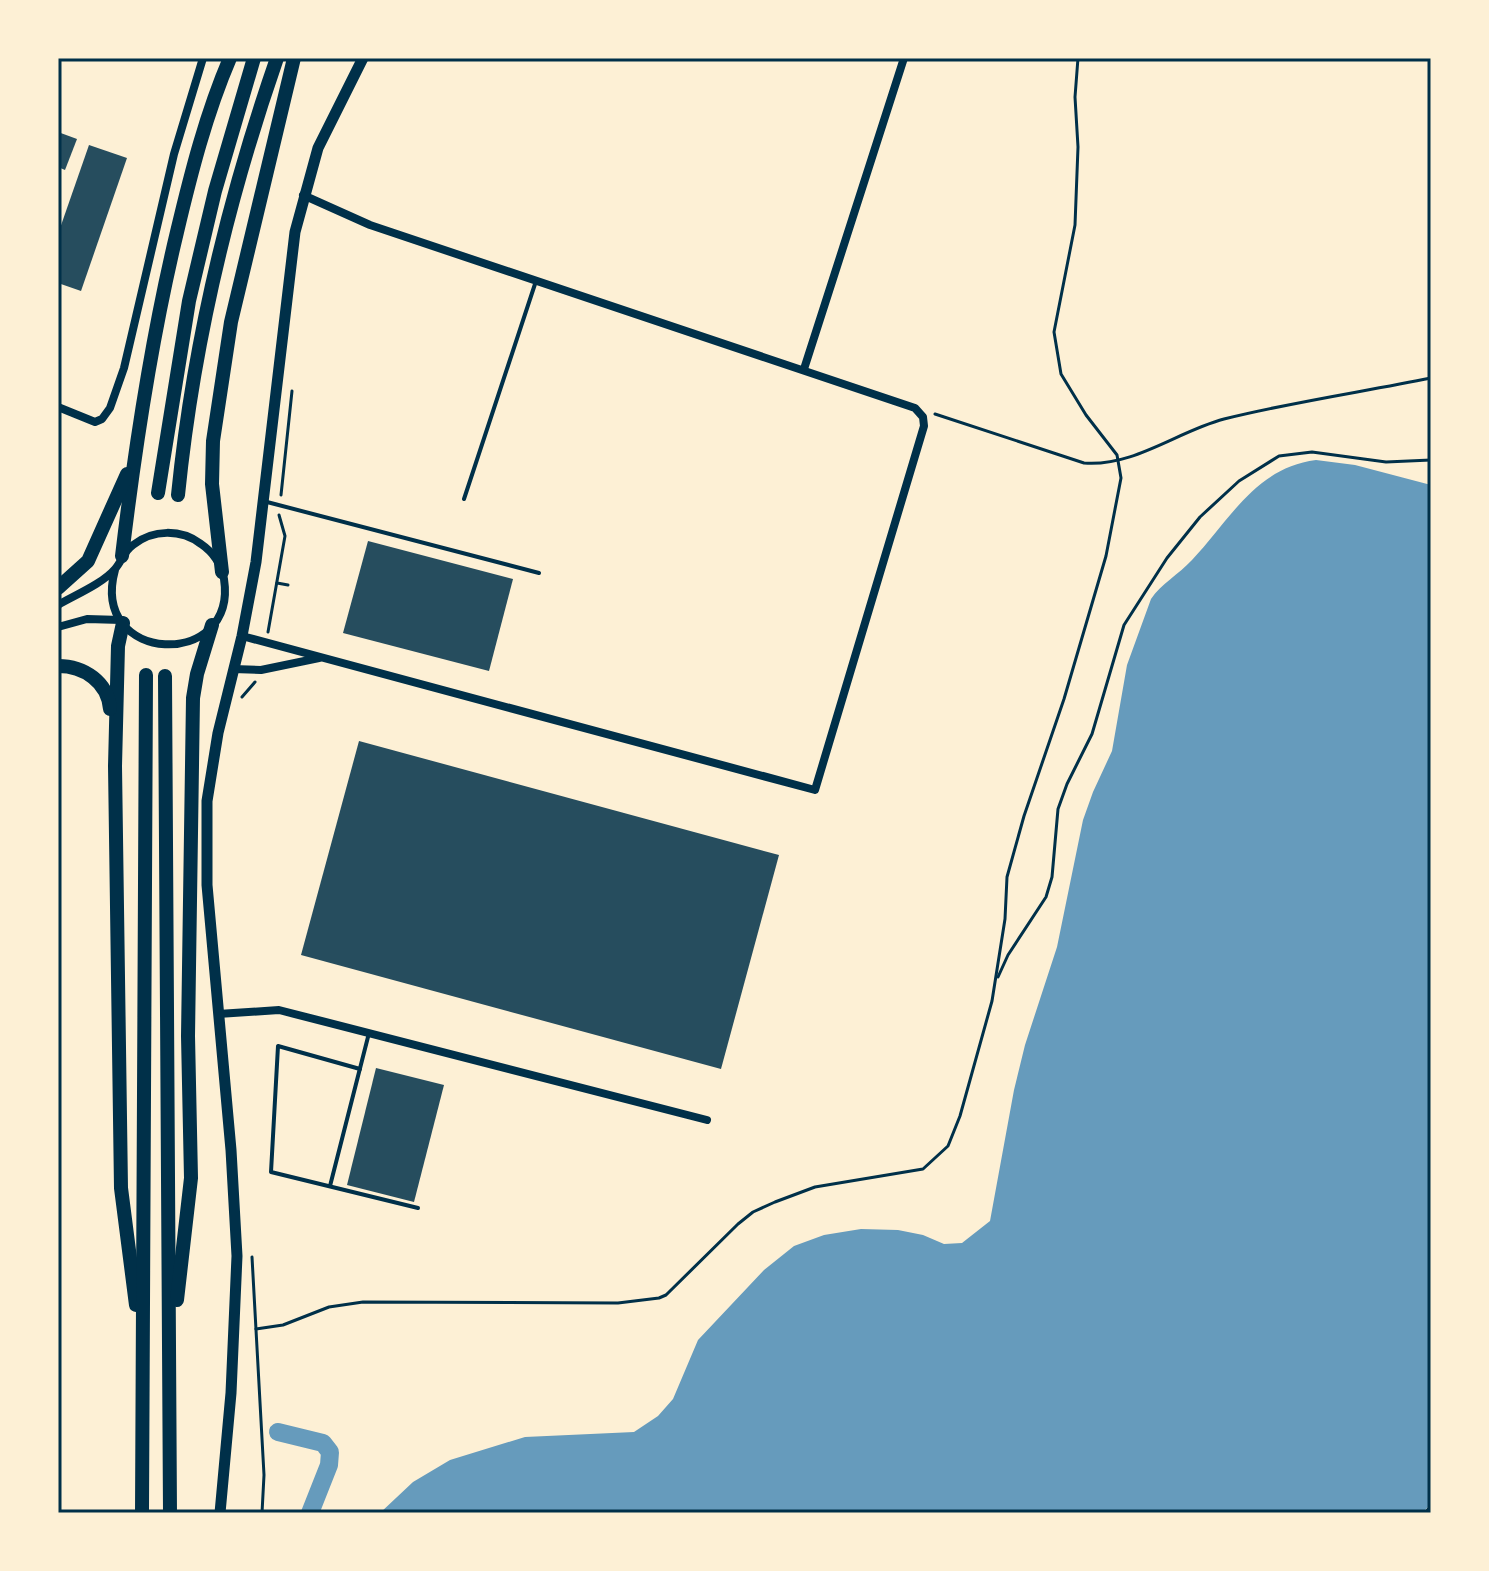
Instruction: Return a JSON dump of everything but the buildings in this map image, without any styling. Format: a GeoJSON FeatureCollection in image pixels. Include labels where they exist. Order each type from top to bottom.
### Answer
{"type":"FeatureCollection","features":[{"type":"Feature","properties":{"kind":"highway"},"geometry":{"type":"LineString","coordinates":[[118,563],[146,374],[180,219],[214,94],[230,58]]}},
{"type":"Feature","properties":{"kind":"highway"},"geometry":{"type":"LineString","coordinates":[[158,493],[191,289],[215,191],[254,58]]}},
{"type":"Feature","properties":{"kind":"highway"},"geometry":{"type":"LineString","coordinates":[[178,495],[195,372],[217,265],[244,161],[277,58]]}},
{"type":"Feature","properties":{"kind":"highway"},"geometry":{"type":"LineString","coordinates":[[222,572],[212,484],[213,441],[231,322],[294,58]]}},
{"type":"Feature","properties":{"kind":"highway"},"geometry":{"type":"LineString","coordinates":[[58,588],[88,561],[133,459]]}},
{"type":"Feature","properties":{"kind":"highway"},"geometry":{"type":"LineString","coordinates":[[122,622],[118,646],[115,766],[121,1188],[142,1360]]}},
{"type":"Feature","properties":{"kind":"highway"},"geometry":{"type":"LineString","coordinates":[[170,1360],[191,1178],[188,1036],[193,698],[212,625]]}},
{"type":"Feature","properties":{"kind":"highway"},"geometry":{"type":"LineString","coordinates":[[58,666],[84,671],[104,688],[110,700],[115,766]]}},
{"type":"Feature","properties":{"kind":"highway"},"geometry":{"type":"LineString","coordinates":[[142,1513],[146,675]]}},
{"type":"Feature","properties":{"kind":"highway"},"geometry":{"type":"LineString","coordinates":[[165,676],[170,1513]]}},
{"type":"Feature","properties":{"kind":"street"},"geometry":{"type":"LineString","coordinates":[[58,407],[95,422],[102,419],[110,408],[124,368],[174,154],[203,58]]}},
{"type":"Feature","properties":{"kind":"street"},"geometry":{"type":"LineString","coordinates":[[220,1513],[231,1393],[237,1256],[231,1150],[207,885],[207,801],[218,733],[253,579],[265,501],[295,232],[318,148],[362,58]]}},
{"type":"Feature","properties":{"kind":"street"},"geometry":{"type":"LineString","coordinates":[[804,369],[904,58]]}},
{"type":"Feature","properties":{"kind":"street"},"geometry":{"type":"LineString","coordinates":[[242,636],[817,789],[924,426],[923,417],[915,408],[370,225],[303,195]]}},
{"type":"Feature","properties":{"kind":"street"},"geometry":{"type":"LineString","coordinates":[[58,605],[118,563],[133,545],[146,537],[177,533],[205,546],[216,558],[222,572],[224,597],[220,612],[212,625],[193,640],[164,646],[140,639],[122,622],[112,594],[118,563]]}},
{"type":"Feature","properties":{"kind":"street"},"geometry":{"type":"LineString","coordinates":[[58,627],[87,619],[122,622]]}},
{"type":"Feature","properties":{"kind":"street"},"geometry":{"type":"LineString","coordinates":[[233,669],[259,670],[321,658]]}},
{"type":"Feature","properties":{"kind":"street"},"geometry":{"type":"LineString","coordinates":[[218,1014],[279,1010],[707,1120]]}},
{"type":"Feature","properties":{"kind":"lane"},"geometry":{"type":"LineString","coordinates":[[464,499],[536,281]]}},
{"type":"Feature","properties":{"kind":"lane"},"geometry":{"type":"LineString","coordinates":[[265,501],[539,573]]}},
{"type":"Feature","properties":{"kind":"lane"},"geometry":{"type":"LineString","coordinates":[[330,1186],[369,1033]]}},
{"type":"Feature","properties":{"kind":"lane"},"geometry":{"type":"LineString","coordinates":[[360,1069],[278,1046],[271,1172],[418,1208]]}},
{"type":"Feature","properties":{"kind":"path"},"geometry":{"type":"LineString","coordinates":[[256,1329],[283,1325],[329,1307],[363,1302],[618,1303],[659,1298],[673,1290],[753,1212],[815,1187],[923,1169],[948,1146],[987,1025],[1005,919],[1007,877],[1106,556],[1119,494],[1119,460],[1061,374],[1054,332],[1075,225],[1078,58]]}},
{"type":"Feature","properties":{"kind":"path"},"geometry":{"type":"LineString","coordinates":[[915,408],[1084,463],[1119,460],[1223,419],[1431,378]]}},
{"type":"Feature","properties":{"kind":"path"},"geometry":{"type":"LineString","coordinates":[[265,642],[285,536],[279,515],[292,385]]}},
{"type":"Feature","properties":{"kind":"path"},"geometry":{"type":"LineString","coordinates":[[996,981],[1008,955],[1046,897],[1052,877],[1058,809],[1092,734],[1124,625],[1167,558],[1200,517],[1239,481],[1279,456],[1312,452],[1386,462],[1431,460]]}},
{"type":"Feature","properties":{"kind":"path"},"geometry":{"type":"LineString","coordinates":[[277,583],[288,585]]}},
{"type":"Feature","properties":{"kind":"path"},"geometry":{"type":"LineString","coordinates":[[239,707],[241,697],[255,685],[259,670]]}},
{"type":"Feature","properties":{"kind":"path"},"geometry":{"type":"LineString","coordinates":[[251,1249],[264,1475],[262,1513]]}},
{"type":"Feature","properties":{"kind":"path"},"geometry":{"type":"LineString","coordinates":[[1425,1513],[1431,1506]]}},
{"type":"Feature","properties":{"kind":"water"},"geometry":{"type":"Polygon","coordinates":[[[1316,460],[1355,465],[1431,485],[1431,1504],[1422,1513],[380,1513],[413,1482],[450,1460],[525,1437],[634,1432],[658,1416],[673,1399],[698,1340],[764,1270],[794,1246],[824,1235],[861,1229],[898,1230],[923,1235],[944,1244],[962,1243],[990,1221],[1014,1090],[1025,1045],[1057,947],[1083,820],[1112,751],[1127,665],[1151,599],[1192,560],[1260,485],[1276,473],[1316,460]]]}},
{"type":"Feature","properties":{"kind":"waterway"},"geometry":{"type":"LineString","coordinates":[[278,1432],[323,1443],[330,1452],[329,1465],[310,1513]]}}]}
